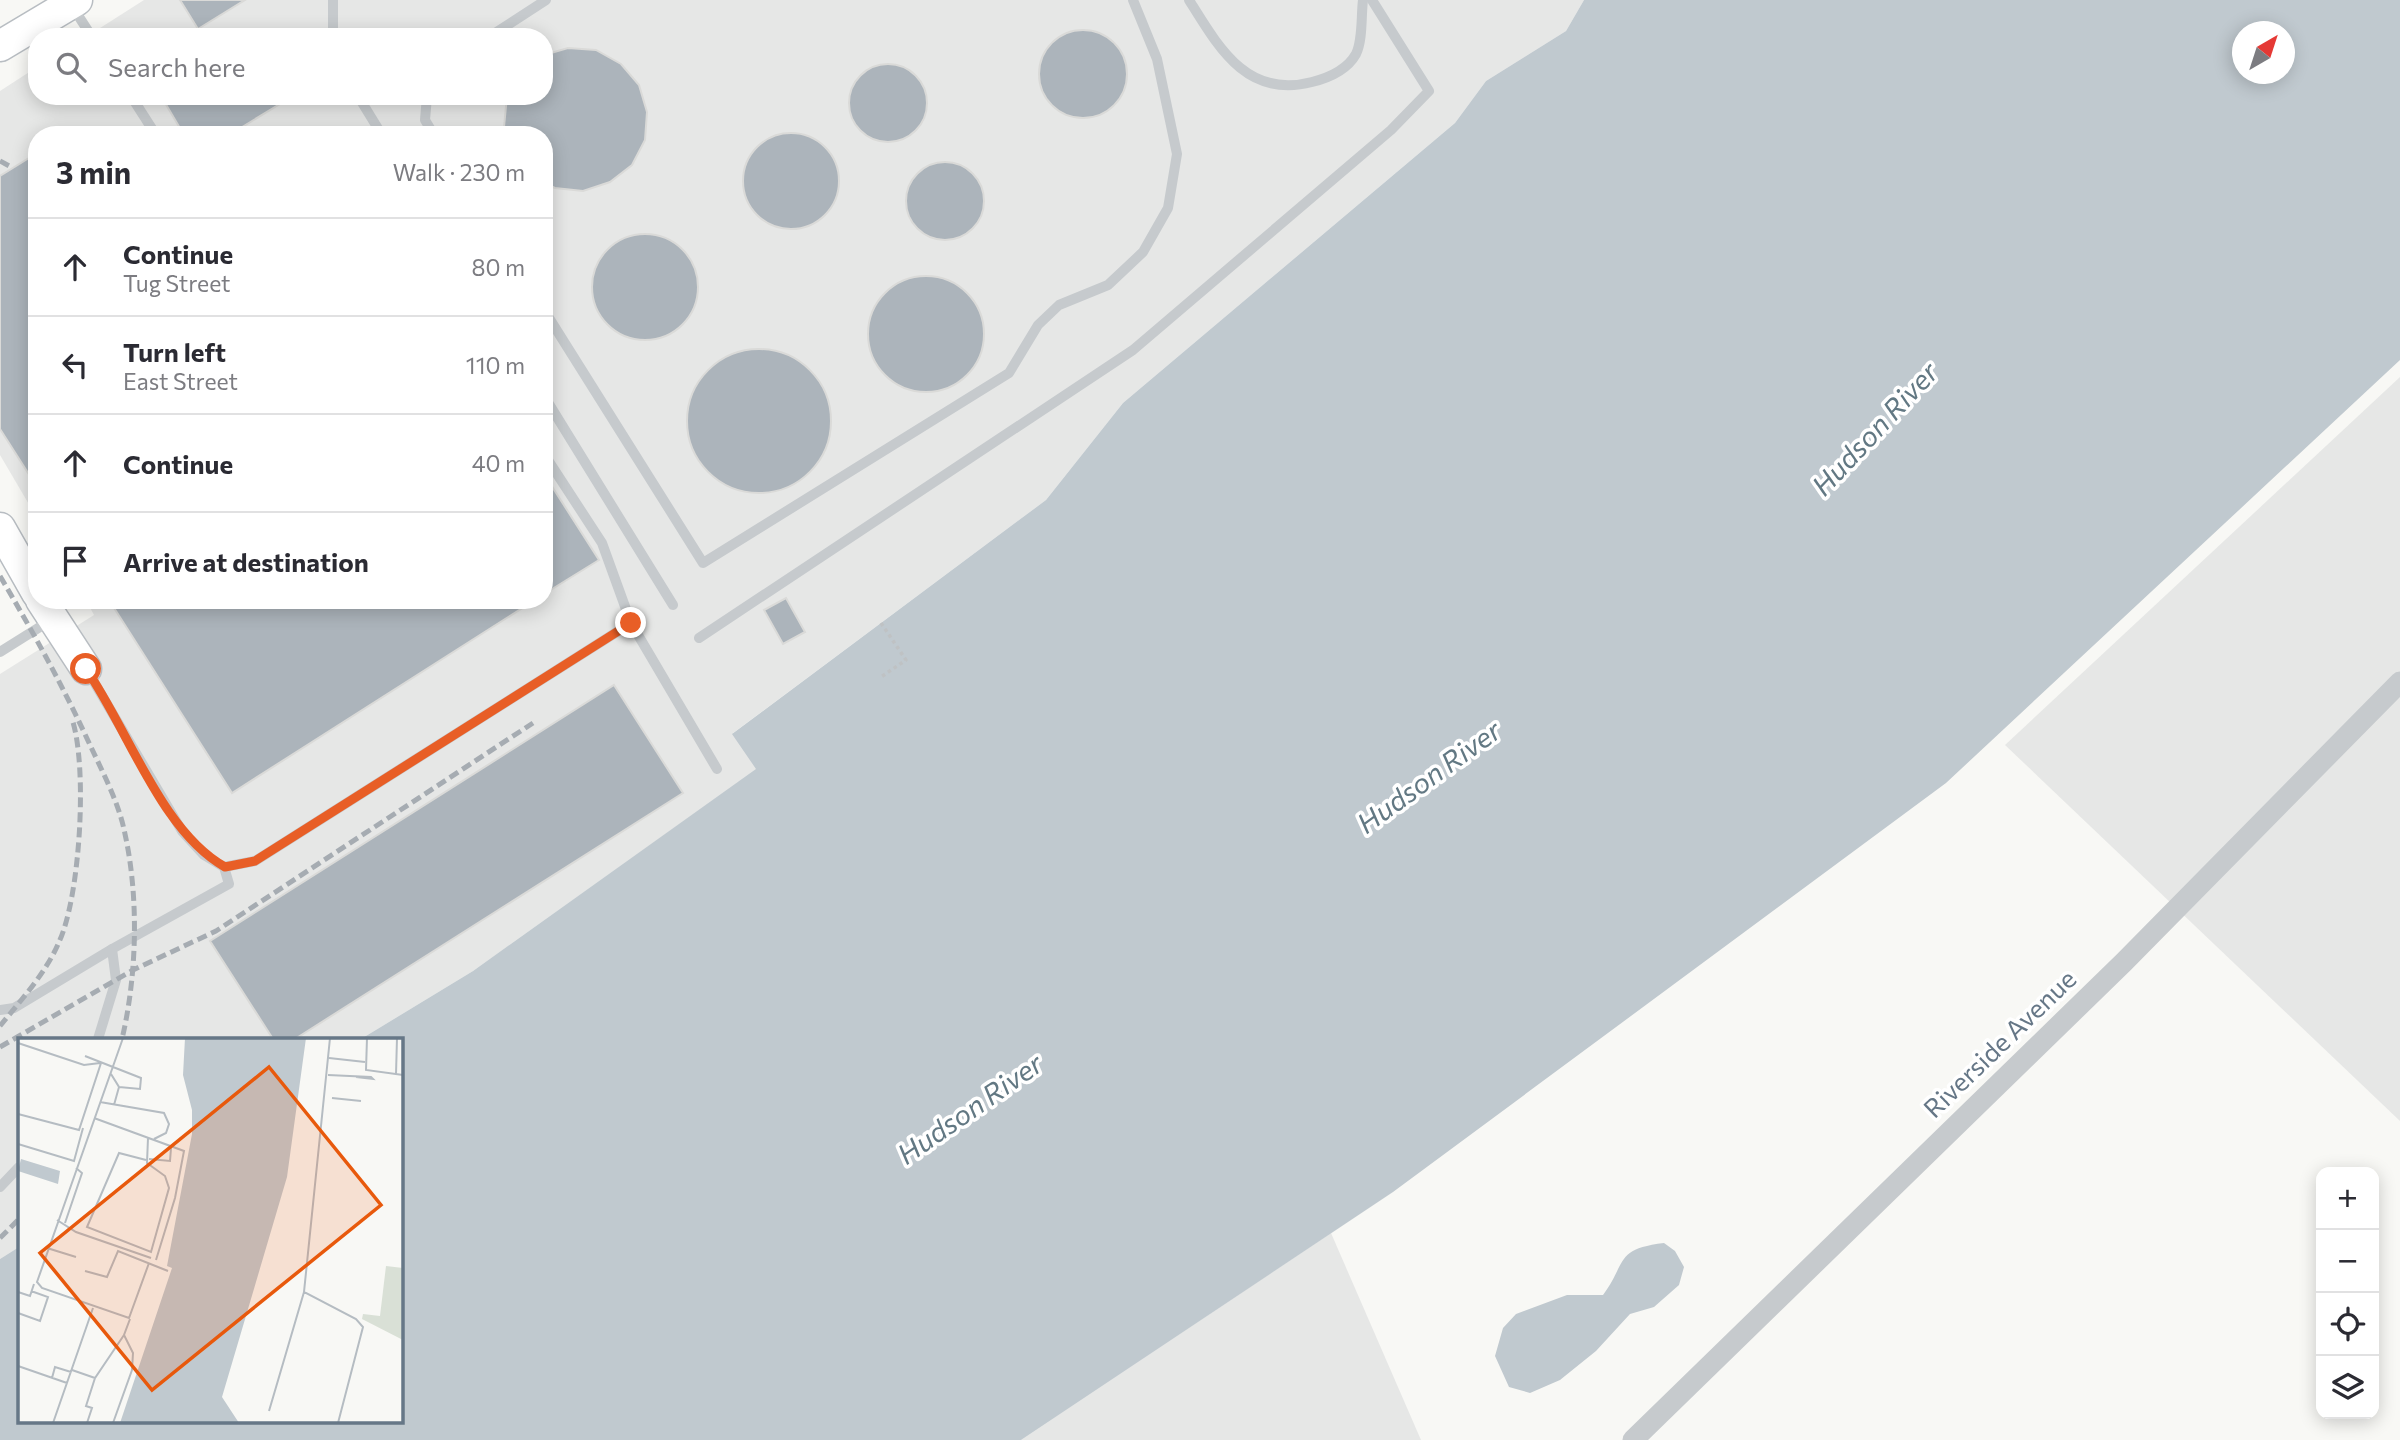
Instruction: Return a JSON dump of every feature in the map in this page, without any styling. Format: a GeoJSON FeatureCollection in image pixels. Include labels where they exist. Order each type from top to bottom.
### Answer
{"type":"FeatureCollection","features":[{"type":"Feature","properties":{"kind":"street"},"geometry":{"type":"LineString","coordinates":[[30,28],[74,2]]}},
{"type":"Feature","properties":{"kind":"street"},"geometry":{"type":"LineString","coordinates":[[0,46],[28,29]]}},
{"type":"Feature","properties":{"kind":"street"},"geometry":{"type":"LineString","coordinates":[[0,528],[28,577]]}},
{"type":"Feature","properties":{"kind":"street"},"geometry":{"type":"LineString","coordinates":[[47,610],[89,673]]}},
{"type":"Feature","properties":{"kind":"street","name":"Riverside Avenue"},"geometry":{"type":"LineString","coordinates":[[1633,1440],[2124,962],[2400,682]]}},
{"type":"Feature","properties":{"kind":"lane"},"geometry":{"type":"LineString","coordinates":[[333,0],[333,28]]}},
{"type":"Feature","properties":{"kind":"lane"},"geometry":{"type":"LineString","coordinates":[[503,28],[546,0]]}},
{"type":"Feature","properties":{"kind":"lane"},"geometry":{"type":"LineString","coordinates":[[553,324],[703,563],[1009,373],[1038,325],[1059,305],[1108,285],[1143,252],[1168,208],[1177,154],[1157,60],[1133,0]]}},
{"type":"Feature","properties":{"kind":"lane"},"geometry":{"type":"LineString","coordinates":[[1189,0],[1217,46],[1248,75],[1288,88],[1332,77],[1356,53],[1363,0]]}},
{"type":"Feature","properties":{"kind":"lane"},"geometry":{"type":"LineString","coordinates":[[699,638],[1133,350],[1391,130],[1429,91],[1372,0]]}},
{"type":"Feature","properties":{"kind":"lane"},"geometry":{"type":"LineString","coordinates":[[74,2],[87,28]]}},
{"type":"Feature","properties":{"kind":"lane"},"geometry":{"type":"LineString","coordinates":[[137,105],[150,126]]}},
{"type":"Feature","properties":{"kind":"lane"},"geometry":{"type":"LineString","coordinates":[[364,105],[376,126]]}},
{"type":"Feature","properties":{"kind":"lane"},"geometry":{"type":"LineString","coordinates":[[426,105],[425,120],[429,126]]}},
{"type":"Feature","properties":{"kind":"lane"},"geometry":{"type":"LineString","coordinates":[[553,410],[674,605]]}},
{"type":"Feature","properties":{"kind":"lane"},"geometry":{"type":"LineString","coordinates":[[553,468],[602,543],[631,623],[717,769]]}},
{"type":"Feature","properties":{"kind":"lane"},"geometry":{"type":"LineString","coordinates":[[0,652],[47,610]]}},
{"type":"Feature","properties":{"kind":"lane"},"geometry":{"type":"LineString","coordinates":[[89,673],[182,831],[204,855],[225,867],[255,861],[631,623]]}},
{"type":"Feature","properties":{"kind":"lane"},"geometry":{"type":"LineString","coordinates":[[0,1010],[14,1008],[112,949],[229,884],[225,867]]}},
{"type":"Feature","properties":{"kind":"lane"},"geometry":{"type":"LineString","coordinates":[[98,1038],[116,980],[112,949]]}},
{"type":"Feature","properties":{"kind":"lane"},"geometry":{"type":"LineString","coordinates":[[0,1187],[18,1168]]}},
{"type":"Feature","properties":{"kind":"path"},"geometry":{"type":"LineString","coordinates":[[881,623],[906,660],[881,677]]}},
{"type":"Feature","properties":{"kind":"shaded area"},"geometry":{"type":"Polygon","coordinates":[[[144,0],[1584,0],[1566,31],[1486,81],[1455,123],[1123,403],[1046,500],[733,733],[757,769],[473,971],[363,1038],[18,1038],[18,1248],[0,1259],[0,674],[94,615],[91,609],[553,609],[553,126],[28,126],[28,503],[0,455],[0,91],[28,73],[28,105],[553,105],[553,28],[100,28],[144,0]]]}},
{"type":"Feature","properties":{"kind":"shaded area"},"geometry":{"type":"Polygon","coordinates":[[[2400,377],[2400,1121],[2005,745],[2400,377]]]}},
{"type":"Feature","properties":{"kind":"shaded area"},"geometry":{"type":"Polygon","coordinates":[[[1331,1233],[1421,1440],[1021,1440],[1331,1233]]]}},
{"type":"Feature","properties":{"kind":"water","name":"Hudson River"},"geometry":{"type":"Polygon","coordinates":[[[1584,0],[2400,0],[2400,360],[1946,783],[1393,1192],[1021,1440],[0,1440],[0,1259],[18,1248],[18,1422],[402,1422],[402,1038],[363,1038],[473,971],[756,769],[732,734],[1046,500],[1123,403],[1455,123],[1486,81],[1566,31],[1584,0]]]}},
{"type":"Feature","properties":{"kind":"water"},"geometry":{"type":"Polygon","coordinates":[[[1664,1243],[1675,1251],[1684,1267],[1679,1285],[1654,1307],[1630,1314],[1596,1351],[1560,1380],[1530,1393],[1509,1387],[1495,1356],[1503,1328],[1516,1314],[1567,1295],[1603,1295],[1629,1254],[1637,1249],[1664,1243]]]}},
{"type":"Feature","properties":{"kind":"building"},"geometry":{"type":"Polygon","coordinates":[[[180,0],[245,0],[200,28],[180,0]]]}},
{"type":"Feature","properties":{"kind":"building"},"geometry":{"type":"Polygon","coordinates":[[[1083,30],[1108,37],[1120,49],[1127,74],[1120,99],[1108,111],[1083,118],[1058,111],[1046,99],[1039,74],[1046,49],[1058,37],[1083,30]]]}},
{"type":"Feature","properties":{"kind":"building"},"geometry":{"type":"Polygon","coordinates":[[[568,48],[596,50],[621,64],[639,85],[647,112],[645,140],[632,165],[610,182],[583,191],[553,187],[553,126],[504,126],[506,105],[553,105],[553,52],[568,48]]]}},
{"type":"Feature","properties":{"kind":"building"},"geometry":{"type":"Polygon","coordinates":[[[888,64],[903,67],[920,81],[927,103],[924,118],[910,135],[888,142],[873,139],[856,125],[849,103],[852,88],[866,71],[888,64]]]}},
{"type":"Feature","properties":{"kind":"building"},"geometry":{"type":"Polygon","coordinates":[[[166,105],[278,105],[244,126],[179,126],[166,105]]]}},
{"type":"Feature","properties":{"kind":"building"},"geometry":{"type":"Polygon","coordinates":[[[791,133],[809,137],[825,147],[835,163],[839,181],[835,199],[825,215],[809,225],[791,229],[773,225],[757,215],[747,199],[743,181],[747,163],[757,147],[773,137],[791,133]]]}},
{"type":"Feature","properties":{"kind":"building"},"geometry":{"type":"Polygon","coordinates":[[[28,159],[28,473],[0,429],[0,176],[28,159]]]}},
{"type":"Feature","properties":{"kind":"building"},"geometry":{"type":"Polygon","coordinates":[[[945,162],[960,165],[977,179],[984,201],[981,216],[967,233],[945,240],[930,237],[913,223],[906,201],[909,186],[923,169],[945,162]]]}},
{"type":"Feature","properties":{"kind":"building"},"geometry":{"type":"Polygon","coordinates":[[[645,234],[665,238],[682,250],[694,267],[698,287],[694,307],[682,324],[665,336],[645,340],[625,336],[608,324],[596,307],[592,287],[596,267],[608,250],[625,238],[645,234]]]}},
{"type":"Feature","properties":{"kind":"building"},"geometry":{"type":"Polygon","coordinates":[[[926,276],[948,281],[967,293],[979,312],[984,334],[979,356],[967,375],[948,387],[926,392],[904,387],[885,375],[873,356],[868,334],[873,312],[885,293],[904,281],[926,276]]]}},
{"type":"Feature","properties":{"kind":"building"},"geometry":{"type":"Polygon","coordinates":[[[759,349],[786,355],[810,370],[825,394],[831,421],[825,448],[810,472],[786,487],[759,493],[732,487],[708,472],[693,448],[687,421],[693,394],[708,370],[732,355],[759,349]]]}},
{"type":"Feature","properties":{"kind":"building"},"geometry":{"type":"Polygon","coordinates":[[[553,488],[599,560],[553,588],[553,488]]]}},
{"type":"Feature","properties":{"kind":"building"},"geometry":{"type":"Polygon","coordinates":[[[786,598],[805,632],[783,644],[764,610],[786,598]]]}},
{"type":"Feature","properties":{"kind":"building"},"geometry":{"type":"Polygon","coordinates":[[[115,609],[521,609],[232,793],[115,609]]]}},
{"type":"Feature","properties":{"kind":"building"},"geometry":{"type":"Polygon","coordinates":[[[614,685],[683,793],[297,1038],[272,1038],[210,941],[614,685]]]}},
{"type":"Feature","properties":{"kind":"railway"},"geometry":{"type":"LineString","coordinates":[[0,161],[13,168]]}},
{"type":"Feature","properties":{"kind":"railway"},"geometry":{"type":"LineString","coordinates":[[0,576],[69,702],[110,788],[122,822],[130,859],[134,910],[131,989],[122,1038]]}},
{"type":"Feature","properties":{"kind":"railway"},"geometry":{"type":"LineString","coordinates":[[0,1026],[47,965],[66,921],[77,864],[80,799],[80,768],[72,719]]}},
{"type":"Feature","properties":{"kind":"railway"},"geometry":{"type":"LineString","coordinates":[[0,1047],[133,970],[216,931],[533,723]]}},
{"type":"Feature","properties":{"kind":"railway"},"geometry":{"type":"LineString","coordinates":[[0,1238],[18,1220]]}},
{"type":"Feature","properties":{"kind":"route"},"geometry":{"type":"LineString","coordinates":[[86,669],[182,831],[204,855],[225,867],[255,861],[631,623]]}}]}
